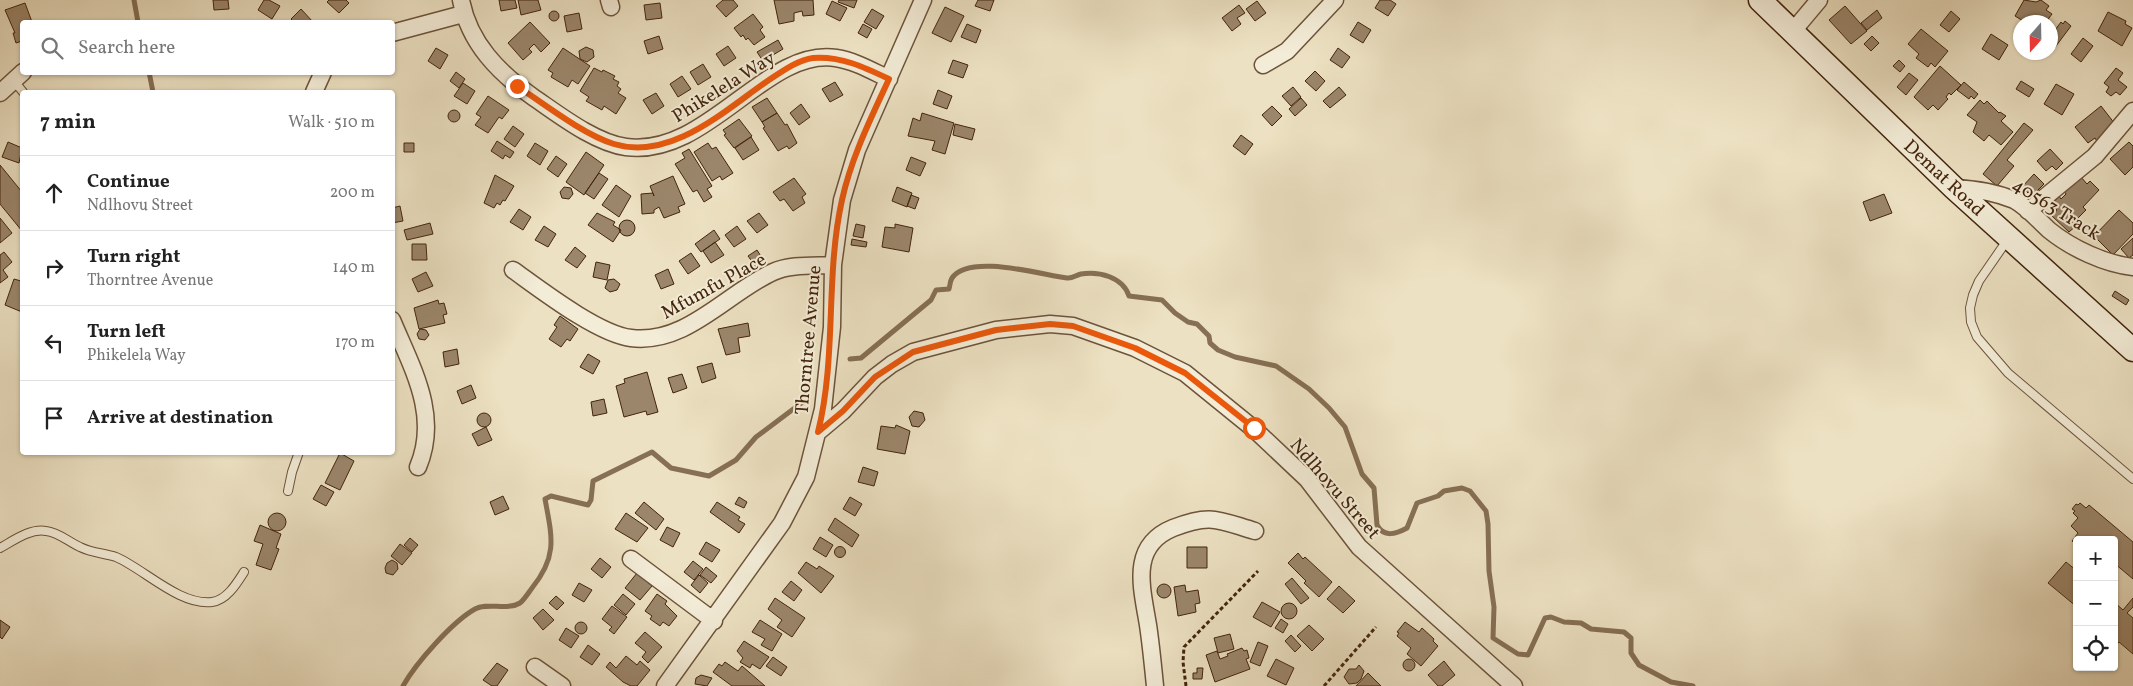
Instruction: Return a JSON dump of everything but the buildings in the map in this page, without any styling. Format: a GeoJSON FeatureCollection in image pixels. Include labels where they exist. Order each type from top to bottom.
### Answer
{"type":"FeatureCollection","features":[{"type":"Feature","properties":{"kind":"street","name":"Thorntree Avenue"},"geometry":{"type":"LineString","coordinates":[[665,686],[714,621],[782,524],[801,489],[824,409],[832,327],[833,265],[842,200],[857,150],[924,0]]}},
{"type":"Feature","properties":{"kind":"street"},"geometry":{"type":"LineString","coordinates":[[1263,66],[1287,51],[1335,0]]}},
{"type":"Feature","properties":{"kind":"street","name":"Demat Road"},"geometry":{"type":"LineString","coordinates":[[1760,0],[1954,188],[2133,350]]}},
{"type":"Feature","properties":{"kind":"street"},"geometry":{"type":"LineString","coordinates":[[1793,31],[1819,0]]}},
{"type":"Feature","properties":{"kind":"street","name":"Phikelela Way"},"geometry":{"type":"LineString","coordinates":[[462,7],[481,49],[496,68],[517,86],[604,141],[627,147],[648,147],[667,143],[703,126],[781,72],[812,58],[836,58],[859,65],[889,79]]}},
{"type":"Feature","properties":{"kind":"street"},"geometry":{"type":"LineString","coordinates":[[395,32],[462,7]]}},
{"type":"Feature","properties":{"kind":"street"},"geometry":{"type":"LineString","coordinates":[[315,90],[322,75]]}},
{"type":"Feature","properties":{"kind":"street"},"geometry":{"type":"LineString","coordinates":[[0,93],[20,82]]}},
{"type":"Feature","properties":{"kind":"street"},"geometry":{"type":"LineString","coordinates":[[2028,211],[2095,156],[2133,111]]}},
{"type":"Feature","properties":{"kind":"street","name":"40563 Track"},"geometry":{"type":"LineString","coordinates":[[1954,188],[1997,194],[2016,201],[2051,232],[2080,249],[2109,262],[2133,267]]}},
{"type":"Feature","properties":{"kind":"street","name":"Mfumfu Place"},"geometry":{"type":"LineString","coordinates":[[513,270],[564,306],[617,335],[631,338],[653,338],[675,332],[744,287],[774,271],[833,265]]}},
{"type":"Feature","properties":{"kind":"street","name":"Ndlhovu Street"},"geometry":{"type":"LineString","coordinates":[[818,432],[843,411],[875,377],[892,364],[913,352],[996,330],[1050,324],[1073,326],[1135,348],[1185,373],[1254,428],[1307,479],[1359,548],[1512,685]]}},
{"type":"Feature","properties":{"kind":"street"},"geometry":{"type":"LineString","coordinates":[[395,328],[425,405],[427,439],[418,467]]}},
{"type":"Feature","properties":{"kind":"street"},"geometry":{"type":"LineString","coordinates":[[1155,686],[1140,578],[1144,556],[1152,542],[1163,532],[1195,519],[1213,518],[1254,531]]}},
{"type":"Feature","properties":{"kind":"street"},"geometry":{"type":"LineString","coordinates":[[631,559],[714,621]]}},
{"type":"Feature","properties":{"kind":"street"},"geometry":{"type":"LineString","coordinates":[[535,667],[562,686]]}},
{"type":"Feature","properties":{"kind":"street"},"geometry":{"type":"LineString","coordinates":[[1493,686],[1512,685]]}},
{"type":"Feature","properties":{"kind":"lane"},"geometry":{"type":"LineString","coordinates":[[2009,238],[1979,281],[1973,295],[1970,308],[1971,322],[1977,337],[2008,373],[2133,479]]}},
{"type":"Feature","properties":{"kind":"lane"},"geometry":{"type":"LineString","coordinates":[[288,491],[298,455]]}},
{"type":"Feature","properties":{"kind":"lane"},"geometry":{"type":"LineString","coordinates":[[0,548],[25,535],[46,530],[83,549],[118,558],[167,588],[202,601],[211,602],[225,596],[235,586],[244,572]]}},
{"type":"Feature","properties":{"kind":"path"},"geometry":{"type":"LineString","coordinates":[[1186,686],[1183,662],[1184,647],[1258,571]]}},
{"type":"Feature","properties":{"kind":"path"},"geometry":{"type":"LineString","coordinates":[[1324,686],[1376,627]]}},
{"type":"Feature","properties":{"kind":"waterway"},"geometry":{"type":"LineString","coordinates":[[134,0],[138,20]]}},
{"type":"Feature","properties":{"kind":"waterway"},"geometry":{"type":"LineString","coordinates":[[150,75],[153,90]]}},
{"type":"Feature","properties":{"kind":"waterway"},"geometry":{"type":"LineString","coordinates":[[850,359],[861,358],[931,300],[936,290],[949,289],[952,278],[961,271],[974,267],[989,266],[1067,278],[1088,273],[1110,277],[1122,284],[1129,296],[1162,300],[1175,313],[1188,322],[1197,324],[1209,336],[1210,343],[1218,350],[1235,357],[1276,366],[1309,389],[1345,427],[1362,474],[1374,488],[1377,525],[1383,532],[1390,534],[1407,528],[1417,503],[1438,496],[1444,491],[1462,488],[1470,491],[1486,511],[1489,571],[1494,607],[1493,638],[1518,654],[1528,655],[1545,618],[1551,617],[1564,622],[1581,623],[1591,629],[1624,632],[1631,638],[1631,653],[1639,665],[1671,682],[1693,686]]}},
{"type":"Feature","properties":{"kind":"waterway"},"geometry":{"type":"LineString","coordinates":[[403,686],[435,644],[466,615],[480,607],[515,605],[520,603],[526,596],[546,566],[551,546],[550,524],[545,499],[551,496],[588,505],[591,500],[593,481],[652,452],[671,468],[709,476],[736,460],[756,437],[808,398]]}},
{"type":"Feature","properties":{"kind":"route"},"geometry":{"type":"LineString","coordinates":[[517,86],[604,141],[627,147],[648,147],[667,143],[703,126],[781,72],[812,58],[836,58],[859,65],[889,79],[857,150],[842,200],[833,265],[832,327],[826,390],[824,409],[818,432],[843,411],[875,377],[892,364],[913,352],[996,330],[1050,324],[1073,326],[1135,348],[1185,373],[1254,428]]}}]}
